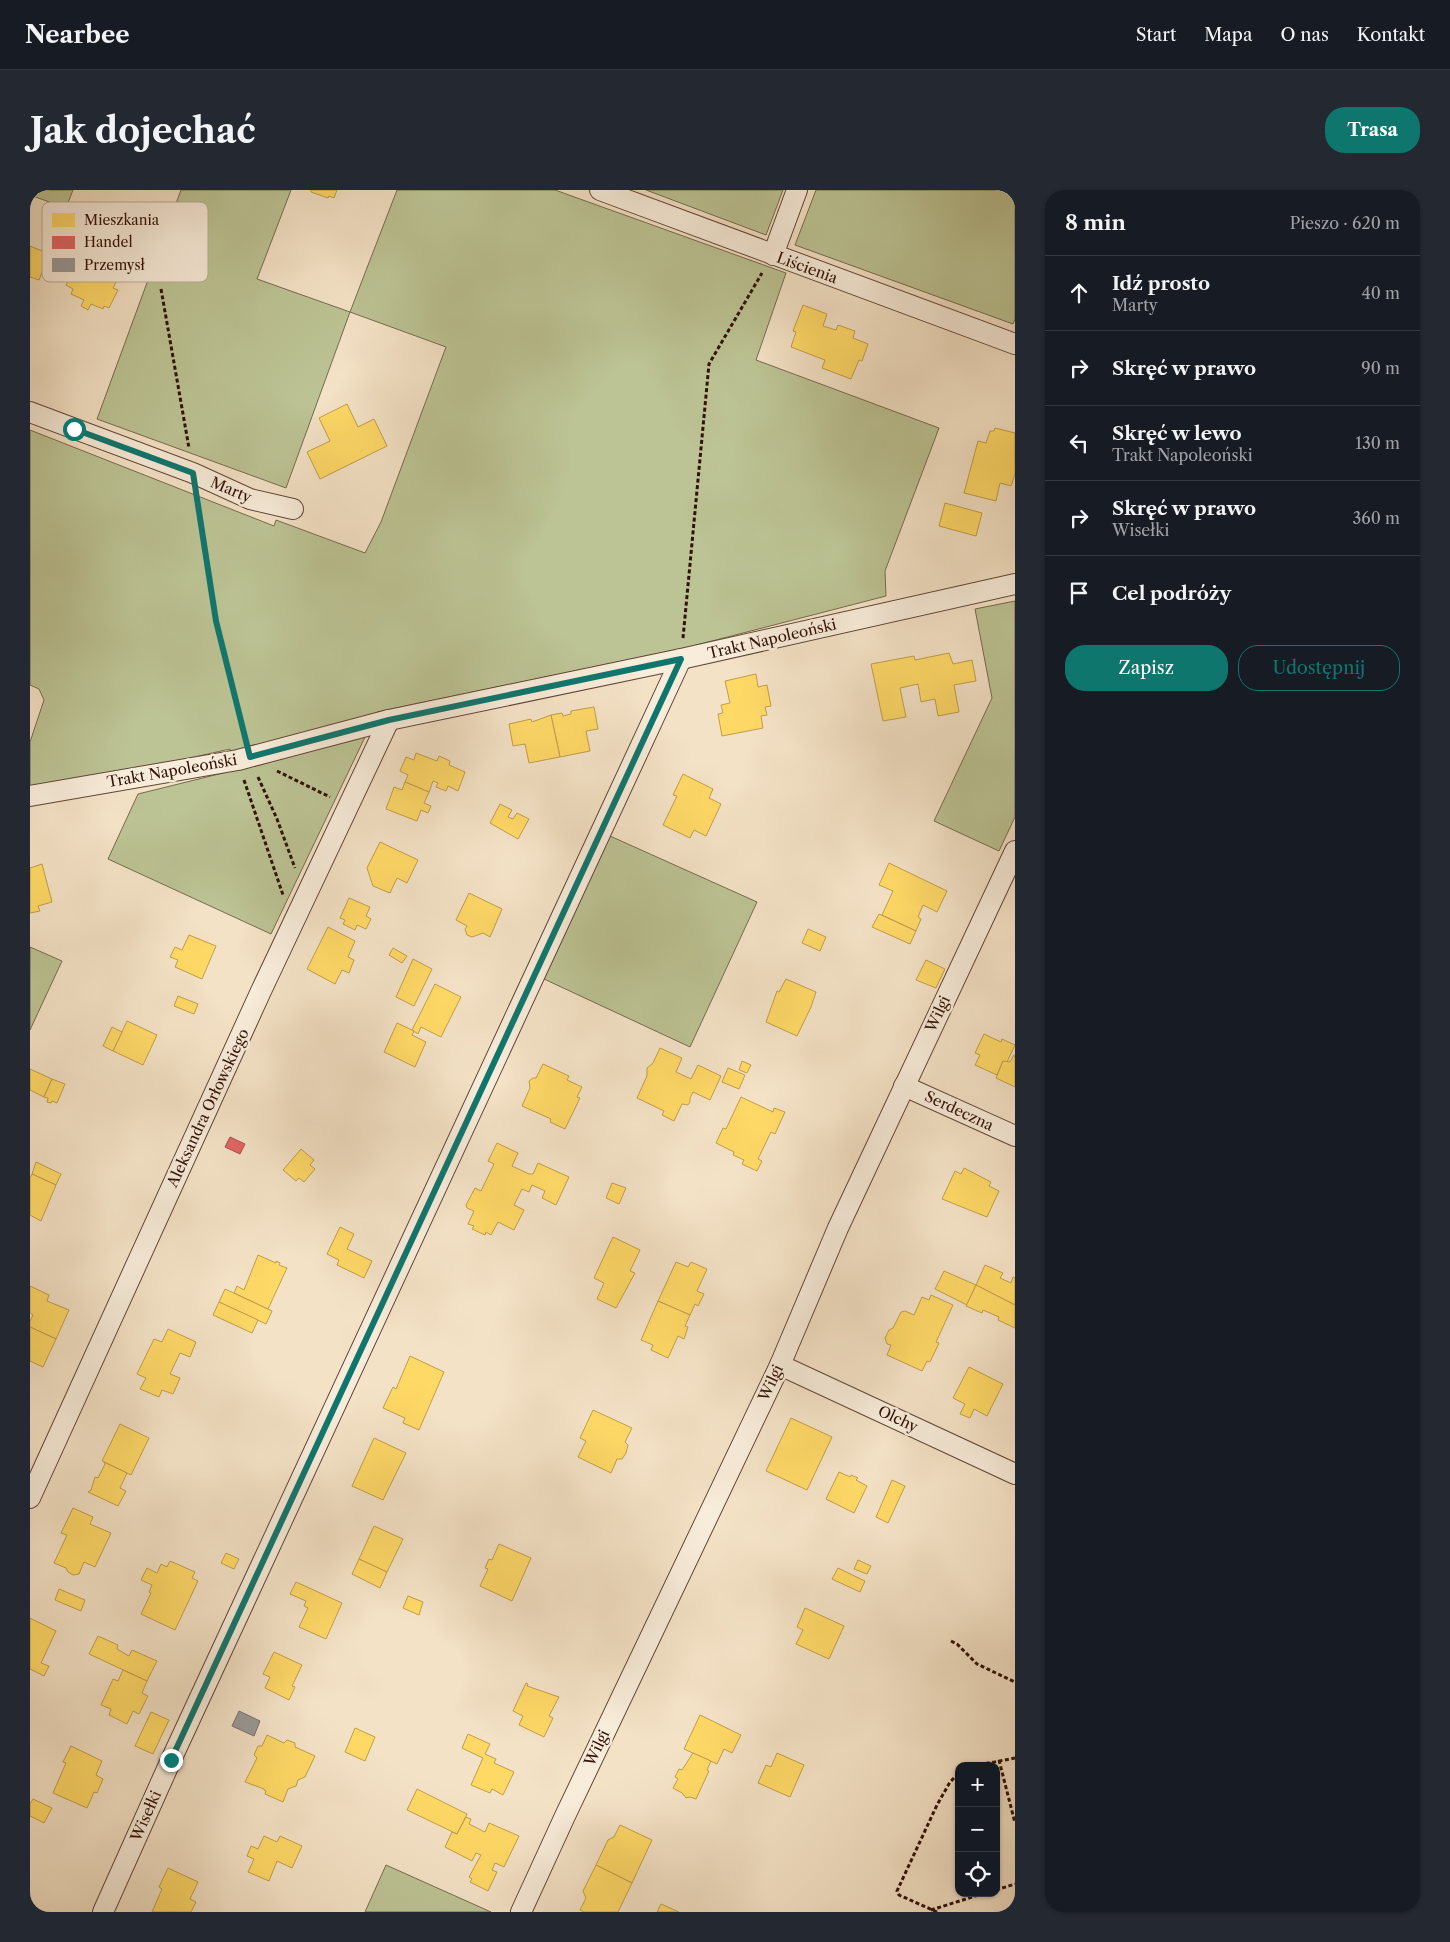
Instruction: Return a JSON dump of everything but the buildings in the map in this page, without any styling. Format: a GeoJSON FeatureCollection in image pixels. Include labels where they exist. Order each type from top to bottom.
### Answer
{"type":"FeatureCollection","features":[{"type":"Feature","properties":{"kind":"street","name":"Liścienia"},"geometry":{"type":"LineString","coordinates":[[600,190],[1015,344]]}},
{"type":"Feature","properties":{"kind":"street"},"geometry":{"type":"LineString","coordinates":[[773,255],[798,190]]}},
{"type":"Feature","properties":{"kind":"street","name":"Marty"},"geometry":{"type":"LineString","coordinates":[[30,412],[193,473],[250,499],[293,510]]}},
{"type":"Feature","properties":{"kind":"street","name":"Trakt Napoleoński"},"geometry":{"type":"LineString","coordinates":[[30,796],[244,759],[389,720],[681,659],[1015,584]]}},
{"type":"Feature","properties":{"kind":"street","name":"Wisełki"},"geometry":{"type":"LineString","coordinates":[[103,1912],[175,1751],[681,659]]}},
{"type":"Feature","properties":{"kind":"street","name":"Aleksandra Orłowskiego"},"geometry":{"type":"LineString","coordinates":[[30,1498],[293,924],[389,720]]}},
{"type":"Feature","properties":{"kind":"street","name":"Wilgi"},"geometry":{"type":"LineString","coordinates":[[522,1912],[569,1807],[780,1364],[838,1228],[1015,851]]}},
{"type":"Feature","properties":{"kind":"street","name":"Serdeczna"},"geometry":{"type":"LineString","coordinates":[[904,1086],[1015,1136]]}},
{"type":"Feature","properties":{"kind":"street","name":"Olchy"},"geometry":{"type":"LineString","coordinates":[[780,1364],[1015,1474]]}},
{"type":"Feature","properties":{"kind":"path"},"geometry":{"type":"LineString","coordinates":[[681,659],[709,364],[773,255]]}},
{"type":"Feature","properties":{"kind":"path"},"geometry":{"type":"LineString","coordinates":[[161,289],[216,621],[244,759],[293,924]]}},
{"type":"Feature","properties":{"kind":"path"},"geometry":{"type":"LineString","coordinates":[[244,759],[348,806]]}},
{"type":"Feature","properties":{"kind":"path"},"geometry":{"type":"LineString","coordinates":[[244,759],[277,819],[306,897]]}},
{"type":"Feature","properties":{"kind":"path"},"geometry":{"type":"LineString","coordinates":[[951,1641],[977,1664],[1015,1682]]}},
{"type":"Feature","properties":{"kind":"path"},"geometry":{"type":"LineString","coordinates":[[990,1762],[1015,1758]]}},
{"type":"Feature","properties":{"kind":"path"},"geometry":{"type":"LineString","coordinates":[[999,1760],[1015,1824]]}},
{"type":"Feature","properties":{"kind":"path"},"geometry":{"type":"LineString","coordinates":[[937,1912],[899,1895],[897,1891],[936,1805],[955,1777]]}},
{"type":"Feature","properties":{"kind":"path"},"geometry":{"type":"LineString","coordinates":[[1000,1889],[1015,1884]]}},
{"type":"Feature","properties":{"kind":"path"},"geometry":{"type":"LineString","coordinates":[[931,1910],[973,1897]]}},
{"type":"Feature","properties":{"kind":"green space"},"geometry":{"type":"Polygon","coordinates":[[[30,190],[73,190],[68,202],[49,202],[30,195],[30,190]]]}},
{"type":"Feature","properties":{"kind":"green space"},"geometry":{"type":"Polygon","coordinates":[[[181,190],[291,190],[257,279],[350,312],[286,488],[97,419],[147,282],[208,282],[208,202],[177,202],[181,190]]]}},
{"type":"Feature","properties":{"kind":"green space"},"geometry":{"type":"Polygon","coordinates":[[[397,190],[555,190],[786,273],[756,360],[939,428],[885,571],[886,596],[685,648],[377,712],[271,934],[108,859],[138,794],[235,770],[230,749],[30,791],[30,742],[44,700],[39,689],[30,685],[30,430],[274,526],[276,520],[365,553],[381,522],[446,347],[350,312],[397,190]]]}},
{"type":"Feature","properties":{"kind":"green space"},"geometry":{"type":"Polygon","coordinates":[[[646,190],[783,190],[766,235],[646,190]]]}},
{"type":"Feature","properties":{"kind":"green space"},"geometry":{"type":"Polygon","coordinates":[[[816,190],[1015,190],[1015,319],[1013,324],[795,245],[816,190]]]}},
{"type":"Feature","properties":{"kind":"green space"},"geometry":{"type":"Polygon","coordinates":[[[1015,601],[1015,817],[999,851],[934,821],[992,698],[975,609],[1015,601]]]}},
{"type":"Feature","properties":{"kind":"green space"},"geometry":{"type":"Polygon","coordinates":[[[610,836],[757,902],[690,1047],[544,979],[610,836]]]}},
{"type":"Feature","properties":{"kind":"green space"},"geometry":{"type":"Polygon","coordinates":[[[30,947],[62,961],[30,1030],[30,947]]]}},
{"type":"Feature","properties":{"kind":"green space"},"geometry":{"type":"Polygon","coordinates":[[[386,1865],[491,1912],[365,1912],[386,1865]]]}},
{"type":"Feature","properties":{"kind":"route"},"geometry":{"type":"LineString","coordinates":[[74,429],[193,473],[216,621],[250,757],[389,720],[681,659],[171,1760]]}}]}
